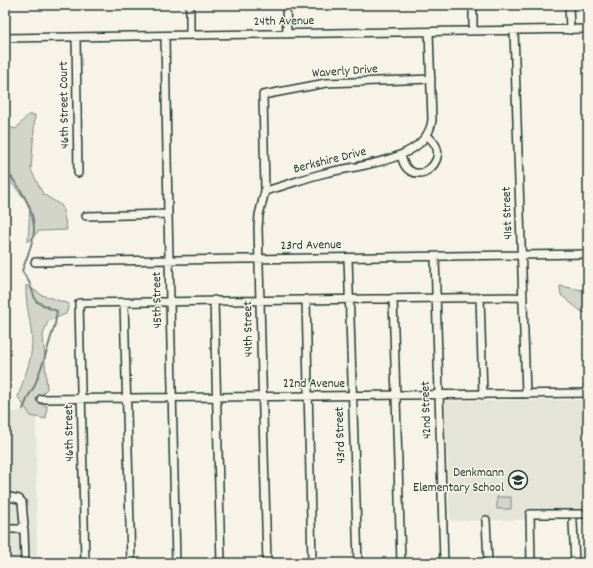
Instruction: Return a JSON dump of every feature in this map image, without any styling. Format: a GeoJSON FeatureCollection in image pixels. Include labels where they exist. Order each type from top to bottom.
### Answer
{"type":"FeatureCollection","features":[{"type":"Feature","properties":{"kind":"street"},"geometry":{"type":"LineString","coordinates":[[190,5],[190,35]]}},
{"type":"Feature","properties":{"kind":"street"},"geometry":{"type":"LineString","coordinates":[[286,5],[287,34]]}},
{"type":"Feature","properties":{"kind":"street"},"geometry":{"type":"LineString","coordinates":[[473,5],[473,31]]}},
{"type":"Feature","properties":{"kind":"street"},"geometry":{"type":"LineString","coordinates":[[569,5],[570,30]]}},
{"type":"Feature","properties":{"kind":"street","name":"24th Avenue"},"geometry":{"type":"LineString","coordinates":[[5,38],[588,29]]}},
{"type":"Feature","properties":{"kind":"street","name":"41st Street"},"geometry":{"type":"LineString","coordinates":[[514,30],[526,394]]}},
{"type":"Feature","properties":{"kind":"street"},"geometry":{"type":"LineString","coordinates":[[401,156],[405,166],[411,171],[420,172],[429,169],[437,161],[438,153],[435,144],[428,136],[432,120],[429,32]]}},
{"type":"Feature","properties":{"kind":"street","name":"45th Street"},"geometry":{"type":"LineString","coordinates":[[165,36],[176,563]]}},
{"type":"Feature","properties":{"kind":"street","name":"46th Street Court"},"geometry":{"type":"LineString","coordinates":[[76,38],[78,172]]}},
{"type":"Feature","properties":{"kind":"street","name":"Waverly Drive"},"geometry":{"type":"LineString","coordinates":[[263,95],[326,83],[431,79]]}},
{"type":"Feature","properties":{"kind":"street","name":"44th Street"},"geometry":{"type":"LineString","coordinates":[[263,95],[265,191],[259,215],[267,563]]}},
{"type":"Feature","properties":{"kind":"street","name":"Berkshire Drive"},"geometry":{"type":"LineString","coordinates":[[265,191],[322,174],[401,156],[422,142],[428,136]]}},
{"type":"Feature","properties":{"kind":"street"},"geometry":{"type":"LineString","coordinates":[[86,216],[168,214]]}},
{"type":"Feature","properties":{"kind":"street","name":"23rd Avenue"},"geometry":{"type":"LineString","coordinates":[[35,262],[588,254]]}},
{"type":"Feature","properties":{"kind":"street","name":"42nd Street"},"geometry":{"type":"LineString","coordinates":[[435,257],[444,563]]}},
{"type":"Feature","properties":{"kind":"street","name":"43rd Street"},"geometry":{"type":"LineString","coordinates":[[348,258],[358,563]]}},
{"type":"Feature","properties":{"kind":"street"},"geometry":{"type":"LineString","coordinates":[[480,297],[483,395]]}},
{"type":"Feature","properties":{"kind":"street"},"geometry":{"type":"LineString","coordinates":[[131,563],[124,302],[523,297]]}},
{"type":"Feature","properties":{"kind":"street"},"geometry":{"type":"LineString","coordinates":[[393,298],[401,563]]}},
{"type":"Feature","properties":{"kind":"street"},"geometry":{"type":"LineString","coordinates":[[306,299],[312,563]]}},
{"type":"Feature","properties":{"kind":"street"},"geometry":{"type":"LineString","coordinates":[[214,300],[218,397],[221,563]]}},
{"type":"Feature","properties":{"kind":"street","name":"46th Street"},"geometry":{"type":"LineString","coordinates":[[85,563],[79,303],[124,302]]}},
{"type":"Feature","properties":{"kind":"street","name":"22nd Avenue"},"geometry":{"type":"LineString","coordinates":[[41,399],[588,393]]}},
{"type":"Feature","properties":{"kind":"street"},"geometry":{"type":"LineString","coordinates":[[5,496],[19,499],[22,502],[24,525],[22,527],[24,530],[25,563]]}},
{"type":"Feature","properties":{"kind":"street"},"geometry":{"type":"LineString","coordinates":[[531,563],[530,514],[588,514]]}},
{"type":"Feature","properties":{"kind":"street"},"geometry":{"type":"LineString","coordinates":[[486,520],[488,563]]}},
{"type":"Feature","properties":{"kind":"street"},"geometry":{"type":"LineString","coordinates":[[573,522],[575,563]]}},
{"type":"Feature","properties":{"kind":"street"},"geometry":{"type":"LineString","coordinates":[[5,530],[21,529],[22,527]]}},
{"type":"Feature","properties":{"kind":"shaded area"},"geometry":{"type":"Polygon","coordinates":[[[28,115],[35,115],[31,170],[43,194],[62,206],[67,230],[39,231],[28,242],[30,205],[5,175],[5,126],[16,129],[28,115]]]}},
{"type":"Feature","properties":{"kind":"shaded area"},"geometry":{"type":"Polygon","coordinates":[[[26,285],[42,295],[69,304],[66,314],[48,321],[43,335],[47,389],[37,399],[40,404],[47,406],[46,419],[31,416],[18,397],[32,350],[32,336],[26,285]]]}},
{"type":"Feature","properties":{"kind":"shaded area"},"geometry":{"type":"Polygon","coordinates":[[[560,286],[588,291],[588,313],[582,312],[561,295],[560,286]]]}},
{"type":"Feature","properties":{"kind":"shaded area","name":"Denkmann Elementary School"},"geometry":{"type":"Polygon","coordinates":[[[588,400],[588,519],[450,521],[445,401],[588,400]]]}},
{"type":"Feature","properties":{"kind":"shaded area"},"geometry":{"type":"Polygon","coordinates":[[[36,406],[37,563],[5,563],[5,412],[16,412],[36,406]]]}},
{"type":"Feature","properties":{"kind":"shaded area"},"geometry":{"type":"Polygon","coordinates":[[[497,497],[511,497],[511,509],[497,509],[497,497]]]}},
{"type":"Feature","properties":{"kind":"waterway"},"geometry":{"type":"LineString","coordinates":[[5,170],[15,182],[28,204],[33,220],[33,237],[22,271],[29,282],[36,301],[57,311],[55,324],[44,360],[34,387],[23,409]]}},
{"type":"Feature","properties":{"kind":"place","name":"Denkmann Elementary School"},"geometry":{"type":"Point","coordinates":[518,480]}}]}
